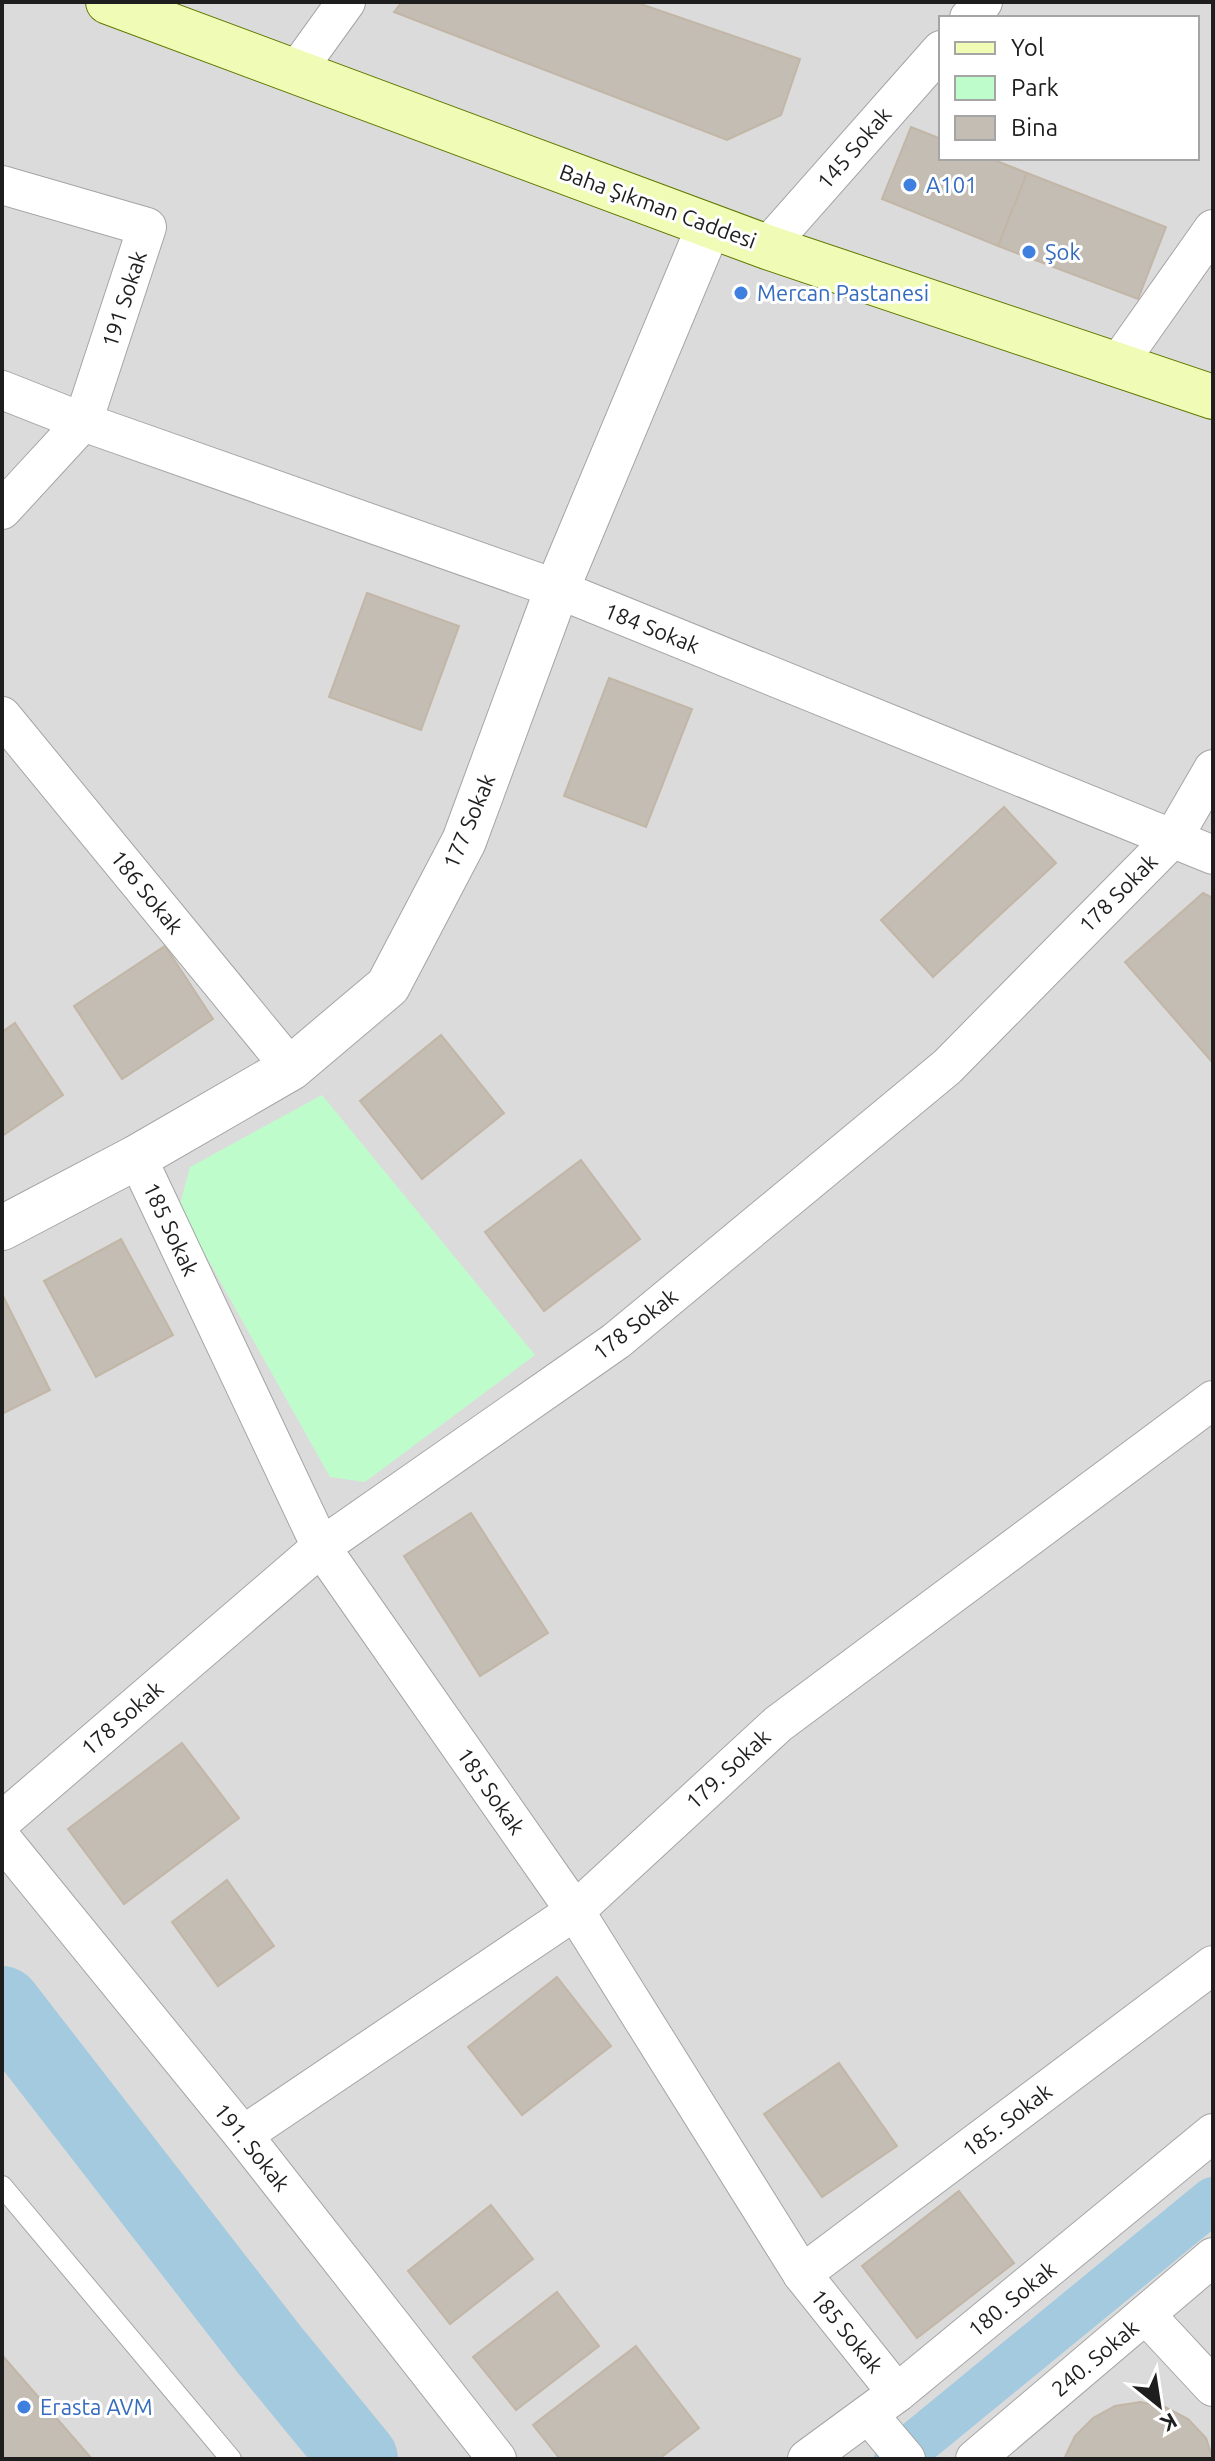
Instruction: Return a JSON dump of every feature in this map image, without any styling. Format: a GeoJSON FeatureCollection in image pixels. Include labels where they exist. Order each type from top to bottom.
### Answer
{"type":"FeatureCollection","features":[{"type":"Feature","properties":{"kind":"main road","name":"Baha Şıkman Caddesi"},"geometry":{"type":"LineString","coordinates":[[108,2],[767,247],[1213,397]]}},
{"type":"Feature","properties":{"kind":"street"},"geometry":{"type":"LineString","coordinates":[[297,70],[346,2]]}},
{"type":"Feature","properties":{"kind":"street","name":"145 Sokak"},"geometry":{"type":"LineString","coordinates":[[767,247],[939,52]]}},
{"type":"Feature","properties":{"kind":"street","name":"191 Sokak"},"geometry":{"type":"LineString","coordinates":[[2,185],[147,227],[83,422]]}},
{"type":"Feature","properties":{"kind":"street","name":"177 Sokak"},"geometry":{"type":"LineString","coordinates":[[2,1228],[137,1157],[291,1068],[388,986],[464,841],[557,589],[709,226]]}},
{"type":"Feature","properties":{"kind":"street"},"geometry":{"type":"LineString","coordinates":[[1117,365],[1213,229]]}},
{"type":"Feature","properties":{"kind":"street","name":"184 Sokak"},"geometry":{"type":"LineString","coordinates":[[2,390],[83,422],[557,589],[1213,855]]}},
{"type":"Feature","properties":{"kind":"street"},"geometry":{"type":"LineString","coordinates":[[2,510],[83,422]]}},
{"type":"Feature","properties":{"kind":"street","name":"186 Sokak"},"geometry":{"type":"LineString","coordinates":[[2,716],[291,1068]]}},
{"type":"Feature","properties":{"kind":"street","name":"178 Sokak"},"geometry":{"type":"LineString","coordinates":[[2,1821],[321,1547],[616,1341],[947,1067],[1173,838],[1213,769]]}},
{"type":"Feature","properties":{"kind":"street","name":"185 Sokak"},"geometry":{"type":"LineString","coordinates":[[137,1157],[321,1547],[575,1911],[802,2274],[906,2459]]}},
{"type":"Feature","properties":{"kind":"street","name":"179. Sokak"},"geometry":{"type":"LineString","coordinates":[[243,2135],[575,1911],[778,1724],[1213,1400]]}},
{"type":"Feature","properties":{"kind":"street","name":"191. Sokak"},"geometry":{"type":"LineString","coordinates":[[2,1839],[243,2135],[497,2459]]}},
{"type":"Feature","properties":{"kind":"street","name":"185. Sokak"},"geometry":{"type":"LineString","coordinates":[[802,2274],[1213,1965]]}},
{"type":"Feature","properties":{"kind":"street","name":"180. Sokak"},"geometry":{"type":"LineString","coordinates":[[807,2459],[881,2411],[1213,2133]]}},
{"type":"Feature","properties":{"kind":"street","name":"240. Sokak"},"geometry":{"type":"LineString","coordinates":[[975,2459],[1213,2257]]}},
{"type":"Feature","properties":{"kind":"street"},"geometry":{"type":"LineString","coordinates":[[1146,2315],[1213,2387]]}},
{"type":"Feature","properties":{"kind":"lane"},"geometry":{"type":"LineString","coordinates":[[2,2186],[231,2459]]}},
{"type":"Feature","properties":{"kind":"shaded area"},"geometry":{"type":"Polygon","coordinates":[[[2,2],[1213,2],[1213,2459],[2,2459],[2,2]]]}},
{"type":"Feature","properties":{"kind":"green space"},"geometry":{"type":"Polygon","coordinates":[[[322,1095],[535,1355],[365,1482],[330,1477],[179,1208],[190,1167],[322,1095]]]}},
{"type":"Feature","properties":{"kind":"building"},"geometry":{"type":"Polygon","coordinates":[[[402,2],[635,2],[800,59],[781,115],[727,140],[394,12],[402,2]]]}},
{"type":"Feature","properties":{"kind":"building"},"geometry":{"type":"Polygon","coordinates":[[[911,127],[939,138],[939,160],[994,160],[1027,173],[998,246],[882,199],[911,127]]]}},
{"type":"Feature","properties":{"kind":"building"},"geometry":{"type":"Polygon","coordinates":[[[1027,173],[1166,227],[1138,299],[998,246],[1027,173]]]}},
{"type":"Feature","properties":{"kind":"building"},"geometry":{"type":"Polygon","coordinates":[[[367,593],[459,626],[421,730],[329,697],[367,593]]]}},
{"type":"Feature","properties":{"kind":"building"},"geometry":{"type":"Polygon","coordinates":[[[609,678],[692,709],[646,827],[564,796],[609,678]]]}},
{"type":"Feature","properties":{"kind":"building"},"geometry":{"type":"Polygon","coordinates":[[[1004,807],[1056,863],[933,977],[881,920],[1004,807]]]}},
{"type":"Feature","properties":{"kind":"building"},"geometry":{"type":"Polygon","coordinates":[[[1203,893],[1213,898],[1213,1063],[1125,962],[1203,893]]]}},
{"type":"Feature","properties":{"kind":"building"},"geometry":{"type":"Polygon","coordinates":[[[165,946],[213,1019],[122,1079],[74,1006],[165,946]]]}},
{"type":"Feature","properties":{"kind":"building"},"geometry":{"type":"Polygon","coordinates":[[[15,1023],[63,1095],[2,1136],[2,1032],[15,1023]]]}},
{"type":"Feature","properties":{"kind":"building"},"geometry":{"type":"Polygon","coordinates":[[[441,1035],[504,1113],[422,1179],[360,1101],[441,1035]]]}},
{"type":"Feature","properties":{"kind":"building"},"geometry":{"type":"Polygon","coordinates":[[[581,1160],[640,1239],[544,1311],[485,1232],[581,1160]]]}},
{"type":"Feature","properties":{"kind":"building"},"geometry":{"type":"Polygon","coordinates":[[[121,1239],[173,1335],[96,1377],[44,1281],[121,1239]]]}},
{"type":"Feature","properties":{"kind":"building"},"geometry":{"type":"Polygon","coordinates":[[[2,1294],[50,1390],[2,1414],[2,1294]]]}},
{"type":"Feature","properties":{"kind":"building"},"geometry":{"type":"Polygon","coordinates":[[[471,1513],[548,1633],[480,1676],[404,1556],[471,1513]]]}},
{"type":"Feature","properties":{"kind":"building"},"geometry":{"type":"Polygon","coordinates":[[[182,1743],[239,1818],[124,1904],[68,1829],[182,1743]]]}},
{"type":"Feature","properties":{"kind":"building"},"geometry":{"type":"Polygon","coordinates":[[[227,1880],[274,1946],[218,1986],[172,1922],[227,1880]]]}},
{"type":"Feature","properties":{"kind":"building"},"geometry":{"type":"Polygon","coordinates":[[[557,1977],[611,2046],[522,2115],[468,2047],[557,1977]]]}},
{"type":"Feature","properties":{"kind":"building"},"geometry":{"type":"Polygon","coordinates":[[[839,2063],[897,2146],[822,2197],[764,2114],[839,2063]]]}},
{"type":"Feature","properties":{"kind":"building"},"geometry":{"type":"Polygon","coordinates":[[[959,2191],[1014,2263],[917,2338],[862,2266],[959,2191]]]}},
{"type":"Feature","properties":{"kind":"building"},"geometry":{"type":"Polygon","coordinates":[[[491,2205],[533,2259],[450,2324],[408,2271],[491,2205]]]}},
{"type":"Feature","properties":{"kind":"building"},"geometry":{"type":"Polygon","coordinates":[[[557,2292],[599,2346],[516,2410],[473,2357],[557,2292]]]}},
{"type":"Feature","properties":{"kind":"building"},"geometry":{"type":"Polygon","coordinates":[[[636,2346],[699,2428],[659,2459],[560,2459],[533,2425],[636,2346]]]}},
{"type":"Feature","properties":{"kind":"building","name":"Erasta AVM"},"geometry":{"type":"Polygon","coordinates":[[[2,2355],[92,2459],[2,2459],[2,2355]]]}},
{"type":"Feature","properties":{"kind":"building"},"geometry":{"type":"Polygon","coordinates":[[[1140,2402],[1165,2407],[1188,2419],[1206,2438],[1213,2459],[1064,2459],[1075,2436],[1093,2418],[1115,2406],[1140,2402]]]}},
{"type":"Feature","properties":{"kind":"waterway"},"geometry":{"type":"LineString","coordinates":[[2,2005],[268,2348],[359,2459]]}},
{"type":"Feature","properties":{"kind":"waterway"},"geometry":{"type":"LineString","coordinates":[[897,2459],[1213,2200]]}},
{"type":"Feature","properties":{"kind":"place","name":"A101"},"geometry":{"type":"Point","coordinates":[910,185]}},
{"type":"Feature","properties":{"kind":"place","name":"Şok"},"geometry":{"type":"Point","coordinates":[1029,252]}},
{"type":"Feature","properties":{"kind":"place","name":"Mercan Pastanesi"},"geometry":{"type":"Point","coordinates":[741,293]}},
{"type":"Feature","properties":{"kind":"place","name":"Erasta AVM"},"geometry":{"type":"Point","coordinates":[24,2407]}}]}
